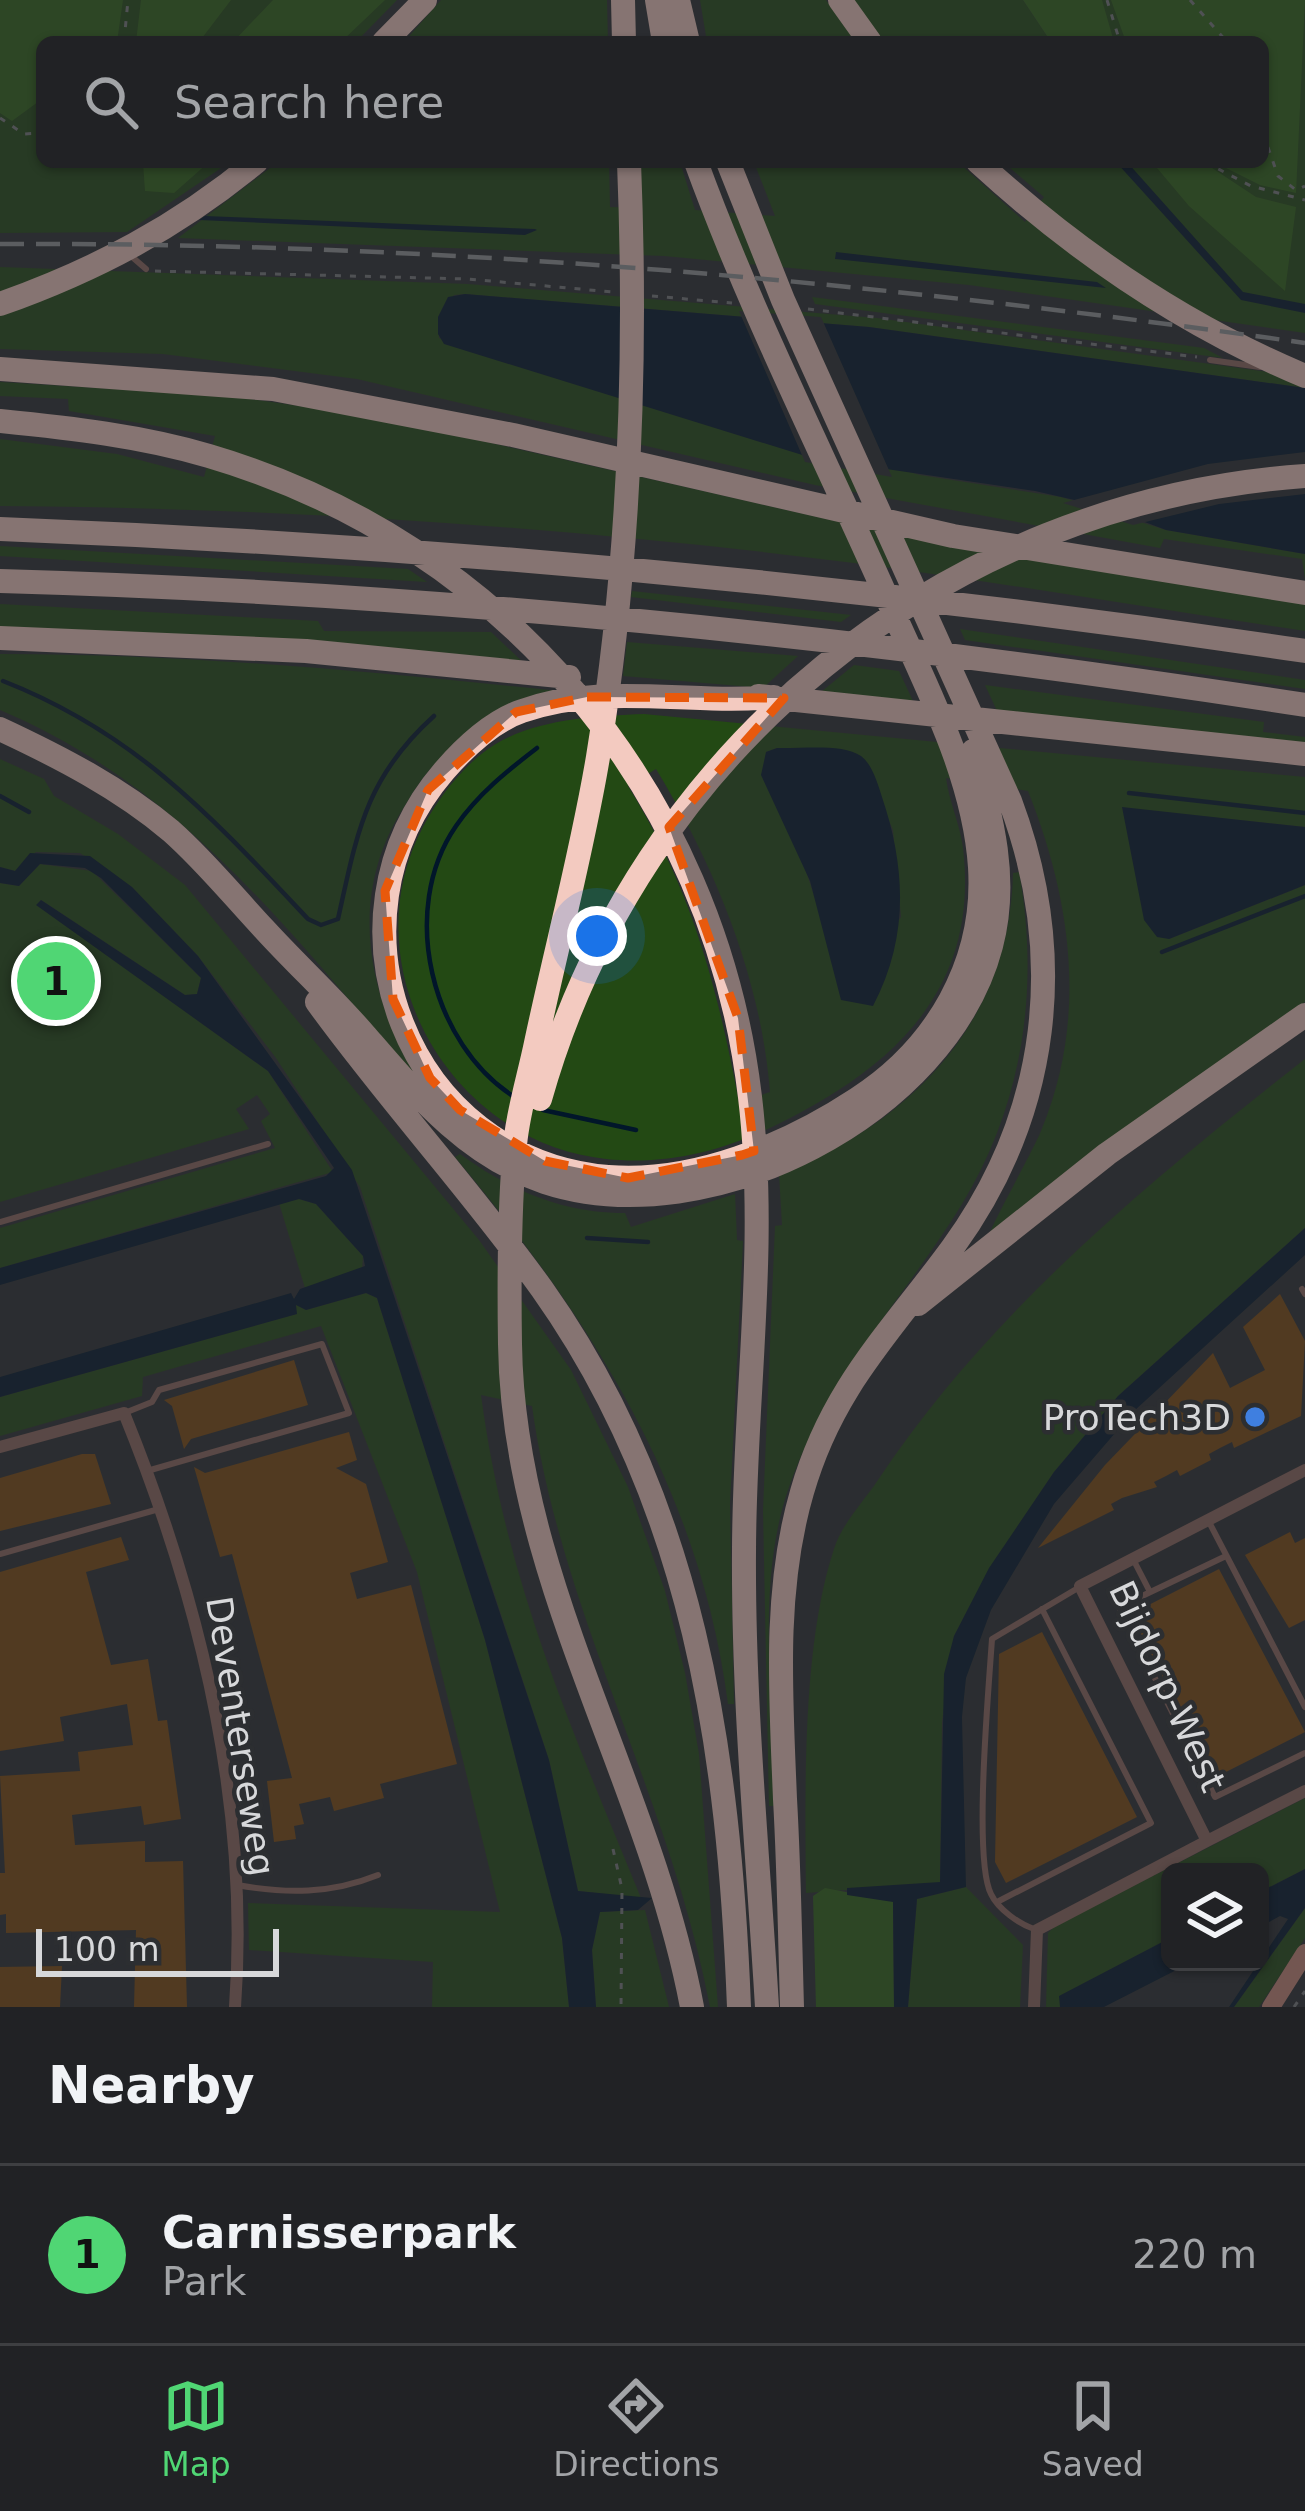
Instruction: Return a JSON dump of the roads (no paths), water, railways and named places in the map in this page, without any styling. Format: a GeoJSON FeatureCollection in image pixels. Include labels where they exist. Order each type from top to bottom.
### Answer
{"type":"FeatureCollection","features":[{"type":"Feature","properties":{"kind":"highway"},"geometry":{"type":"LineString","coordinates":[[390,36],[424,0]]}},
{"type":"Feature","properties":{"kind":"highway"},"geometry":{"type":"LineString","coordinates":[[623,0],[625,36]]}},
{"type":"Feature","properties":{"kind":"highway"},"geometry":{"type":"LineString","coordinates":[[656,0],[663,36]]}},
{"type":"Feature","properties":{"kind":"highway"},"geometry":{"type":"LineString","coordinates":[[840,0],[865,36]]}},
{"type":"Feature","properties":{"kind":"highway"},"geometry":{"type":"LineString","coordinates":[[680,4],[687,36]]}},
{"type":"Feature","properties":{"kind":"highway"},"geometry":{"type":"LineString","coordinates":[[0,304],[63,284],[131,249],[247,168]]}},
{"type":"Feature","properties":{"kind":"highway"},"geometry":{"type":"LineString","coordinates":[[629,168],[628,459],[617,618],[597,761],[515,1143],[510,1347],[516,1432],[530,1505],[578,1657],[648,1836],[692,2007]]}},
{"type":"Feature","properties":{"kind":"highway"},"geometry":{"type":"LineString","coordinates":[[698,168],[934,704],[1028,854],[1042,925],[1046,989],[1033,1085],[1018,1131],[986,1195],[951,1249],[886,1327],[850,1382],[813,1457],[784,1579],[781,1652],[792,2007]]}},
{"type":"Feature","properties":{"kind":"highway"},"geometry":{"type":"LineString","coordinates":[[0,729],[118,792],[171,832],[405,1084],[490,1156],[543,1181],[587,1192],[666,1192],[752,1172],[842,1132],[916,1077],[944,1046],[981,974],[996,918],[998,854],[954,685],[731,168]]}},
{"type":"Feature","properties":{"kind":"highway"},"geometry":{"type":"LineString","coordinates":[[985,168],[1033,212],[1164,305],[1305,375]]}},
{"type":"Feature","properties":{"kind":"highway"},"geometry":{"type":"LineString","coordinates":[[0,369],[94,373],[314,396],[513,435],[953,536],[1305,593]]}},
{"type":"Feature","properties":{"kind":"highway"},"geometry":{"type":"LineString","coordinates":[[0,421],[107,434],[210,456],[328,501],[454,575],[573,684],[640,778],[678,845],[714,932],[738,1018],[751,1099],[756,1222],[744,1616],[767,2007]]}},
{"type":"Feature","properties":{"kind":"highway"},"geometry":{"type":"LineString","coordinates":[[513,1232],[552,1056],[597,947],[686,802],[767,713],[842,649],[920,595],[1041,535],[1166,495],[1305,476]]}},
{"type":"Feature","properties":{"kind":"highway"},"geometry":{"type":"LineString","coordinates":[[0,530],[517,562],[844,593],[1305,651]]}},
{"type":"Feature","properties":{"kind":"highway"},"geometry":{"type":"LineString","coordinates":[[0,581],[575,611],[1046,665],[1305,705]]}},
{"type":"Feature","properties":{"kind":"highway"},"geometry":{"type":"LineString","coordinates":[[0,638],[306,651],[1305,754]]}},
{"type":"Feature","properties":{"kind":"highway"},"geometry":{"type":"LineString","coordinates":[[774,698],[726,701],[623,695],[573,698],[516,712],[463,749],[428,790],[403,835],[385,891],[383,956],[407,1037],[430,1078],[495,1138],[576,1172],[609,1178],[666,1174],[782,1140],[883,1081],[934,1029],[974,943],[982,784]]}},
{"type":"Feature","properties":{"kind":"highway"},"geometry":{"type":"LineString","coordinates":[[266,932],[354,1053],[541,1288],[598,1377],[644,1473],[674,1552],[710,1690],[722,1761],[740,2007]]}},
{"type":"Feature","properties":{"kind":"highway"},"geometry":{"type":"LineString","coordinates":[[886,1327],[967,1269],[1045,1201],[1305,1015]]}},
{"type":"Feature","properties":{"kind":"main road"},"geometry":{"type":"LineString","coordinates":[[1271,2007],[1305,1953]]}},
{"type":"Feature","properties":{"kind":"street"},"geometry":{"type":"LineString","coordinates":[[0,1447],[124,1413]]}},
{"type":"Feature","properties":{"kind":"street","name":"Deventerseweg"},"geometry":{"type":"LineString","coordinates":[[124,1413],[162,1508],[209,1682],[237,1885],[235,2007]]}},
{"type":"Feature","properties":{"kind":"street","name":"Bijdorp-West"},"geometry":{"type":"LineString","coordinates":[[1207,1841],[1080,1586],[1304,1474]]}},
{"type":"Feature","properties":{"kind":"street","name":"Bijdorp-West"},"geometry":{"type":"LineString","coordinates":[[1037,1930],[1305,1791]]}},
{"type":"Feature","properties":{"kind":"street"},"geometry":{"type":"LineString","coordinates":[[1034,2007],[1037,1930]]}},
{"type":"Feature","properties":{"kind":"lane"},"geometry":{"type":"LineString","coordinates":[[131,244],[133,261],[146,269]]}},
{"type":"Feature","properties":{"kind":"lane"},"geometry":{"type":"LineString","coordinates":[[1210,360],[1305,375]]}},
{"type":"Feature","properties":{"kind":"lane"},"geometry":{"type":"LineString","coordinates":[[0,1222],[268,1144]]}},
{"type":"Feature","properties":{"kind":"lane"},"geometry":{"type":"LineString","coordinates":[[124,1413],[152,1402],[159,1390],[322,1344],[349,1413],[148,1471]]}},
{"type":"Feature","properties":{"kind":"lane"},"geometry":{"type":"LineString","coordinates":[[0,1553],[162,1508]]}},
{"type":"Feature","properties":{"kind":"lane"},"geometry":{"type":"LineString","coordinates":[[1208,1520],[1305,1707]]}},
{"type":"Feature","properties":{"kind":"lane"},"geometry":{"type":"LineString","coordinates":[[1226,1556],[1119,1607],[1215,1796],[1305,1753]]}},
{"type":"Feature","properties":{"kind":"lane"},"geometry":{"type":"LineString","coordinates":[[1133,1559],[1150,1592]]}},
{"type":"Feature","properties":{"kind":"lane"},"geometry":{"type":"LineString","coordinates":[[1037,1930],[1021,1925],[997,1902],[987,1874],[984,1765],[992,1639],[1080,1586]]}},
{"type":"Feature","properties":{"kind":"lane"},"geometry":{"type":"LineString","coordinates":[[997,1902],[1151,1823],[1042,1609]]}},
{"type":"Feature","properties":{"kind":"lane"},"geometry":{"type":"LineString","coordinates":[[237,1885],[273,1892],[319,1891],[378,1875]]}},
{"type":"Feature","properties":{"kind":"water"},"geometry":{"type":"Polygon","coordinates":[[[1121,168],[1132,168],[1243,292],[1305,304],[1305,313],[1241,300],[1121,168]]]}},
{"type":"Feature","properties":{"kind":"water"},"geometry":{"type":"Polygon","coordinates":[[[205,216],[537,230],[525,235],[199,220],[205,216]]]}},
{"type":"Feature","properties":{"kind":"water"},"geometry":{"type":"Polygon","coordinates":[[[836,252],[1097,282],[1106,288],[835,259],[836,252]]]}},
{"type":"Feature","properties":{"kind":"water"},"geometry":{"type":"Polygon","coordinates":[[[465,294],[869,327],[1305,388],[1305,554],[1166,530],[1105,507],[1035,491],[812,458],[444,344],[438,334],[438,317],[448,297],[465,294]]]}},
{"type":"Feature","properties":{"kind":"water"},"geometry":{"type":"Polygon","coordinates":[[[777,748],[853,752],[865,760],[876,780],[896,850],[900,903],[893,955],[873,1006],[841,1000],[810,881],[761,775],[766,752],[777,748]]]}},
{"type":"Feature","properties":{"kind":"water"},"geometry":{"type":"Polygon","coordinates":[[[1122,807],[1305,827],[1305,885],[1169,939],[1157,937],[1144,920],[1122,807]]]}},
{"type":"Feature","properties":{"kind":"water"},"geometry":{"type":"Polygon","coordinates":[[[30,853],[90,856],[132,887],[198,956],[352,1170],[549,1760],[578,1891],[652,1898],[638,1910],[600,1912],[592,1950],[596,2007],[569,2007],[562,1938],[485,1640],[377,1298],[366,1293],[306,1310],[296,1305],[297,1314],[0,1397],[0,1377],[291,1293],[294,1299],[300,1289],[365,1266],[363,1256],[316,1204],[299,1199],[0,1285],[0,1268],[326,1176],[334,1168],[268,1071],[36,905],[41,900],[185,995],[197,994],[201,978],[101,878],[85,868],[40,864],[19,886],[0,883],[0,867],[15,871],[30,853]]]}},
{"type":"Feature","properties":{"kind":"water"},"geometry":{"type":"Polygon","coordinates":[[[1305,1228],[1305,1255],[1134,1411],[1054,1504],[991,1610],[966,1678],[962,1717],[966,1887],[917,1899],[908,2007],[894,2007],[893,1902],[847,1895],[847,1888],[940,1882],[944,1674],[954,1636],[989,1568],[1054,1472],[1118,1396],[1305,1228]]]}},
{"type":"Feature","properties":{"kind":"water"},"geometry":{"type":"Polygon","coordinates":[[[1305,1869],[1305,1908],[1269,1958],[1269,1947],[1288,1919],[1280,1916],[1269,1922],[1269,1887],[1305,1869]]]}},
{"type":"Feature","properties":{"kind":"water"},"geometry":{"type":"Polygon","coordinates":[[[1161,1943],[1161,1971],[1174,1971],[1104,2007],[1060,2007],[1059,1996],[1161,1943]]]}},
{"type":"Feature","properties":{"kind":"water"},"geometry":{"type":"Polygon","coordinates":[[[1253,1971],[1260,1971],[1234,2007],[1229,2007],[1253,1971]]]}},
{"type":"Feature","properties":{"kind":"waterway"},"geometry":{"type":"LineString","coordinates":[[3,681],[50,702],[133,752],[239,846],[308,919],[321,925],[338,919],[359,834],[378,785],[434,716]]}},
{"type":"Feature","properties":{"kind":"waterway"},"geometry":{"type":"LineString","coordinates":[[516,1098],[487,1075],[444,1011],[432,974],[429,896],[438,860],[456,826],[483,793],[537,748]]}},
{"type":"Feature","properties":{"kind":"waterway"},"geometry":{"type":"LineString","coordinates":[[1129,793],[1305,813]]}},
{"type":"Feature","properties":{"kind":"waterway"},"geometry":{"type":"LineString","coordinates":[[0,796],[29,812]]}},
{"type":"Feature","properties":{"kind":"waterway"},"geometry":{"type":"LineString","coordinates":[[1162,952],[1305,896]]}},
{"type":"Feature","properties":{"kind":"waterway"},"geometry":{"type":"LineString","coordinates":[[543,1110],[636,1130]]}},
{"type":"Feature","properties":{"kind":"waterway"},"geometry":{"type":"LineString","coordinates":[[587,1238],[648,1242]]}},
{"type":"Feature","properties":{"kind":"railway"},"geometry":{"type":"LineString","coordinates":[[0,244],[328,250],[654,270],[980,301],[1305,343]]}},
{"type":"Feature","properties":{"kind":"place","name":"Carnisserpark"},"geometry":{"type":"Point","coordinates":[56,981]}},
{"type":"Feature","properties":{"kind":"place","name":"ProTech3D"},"geometry":{"type":"Point","coordinates":[1255,1417]}}]}
